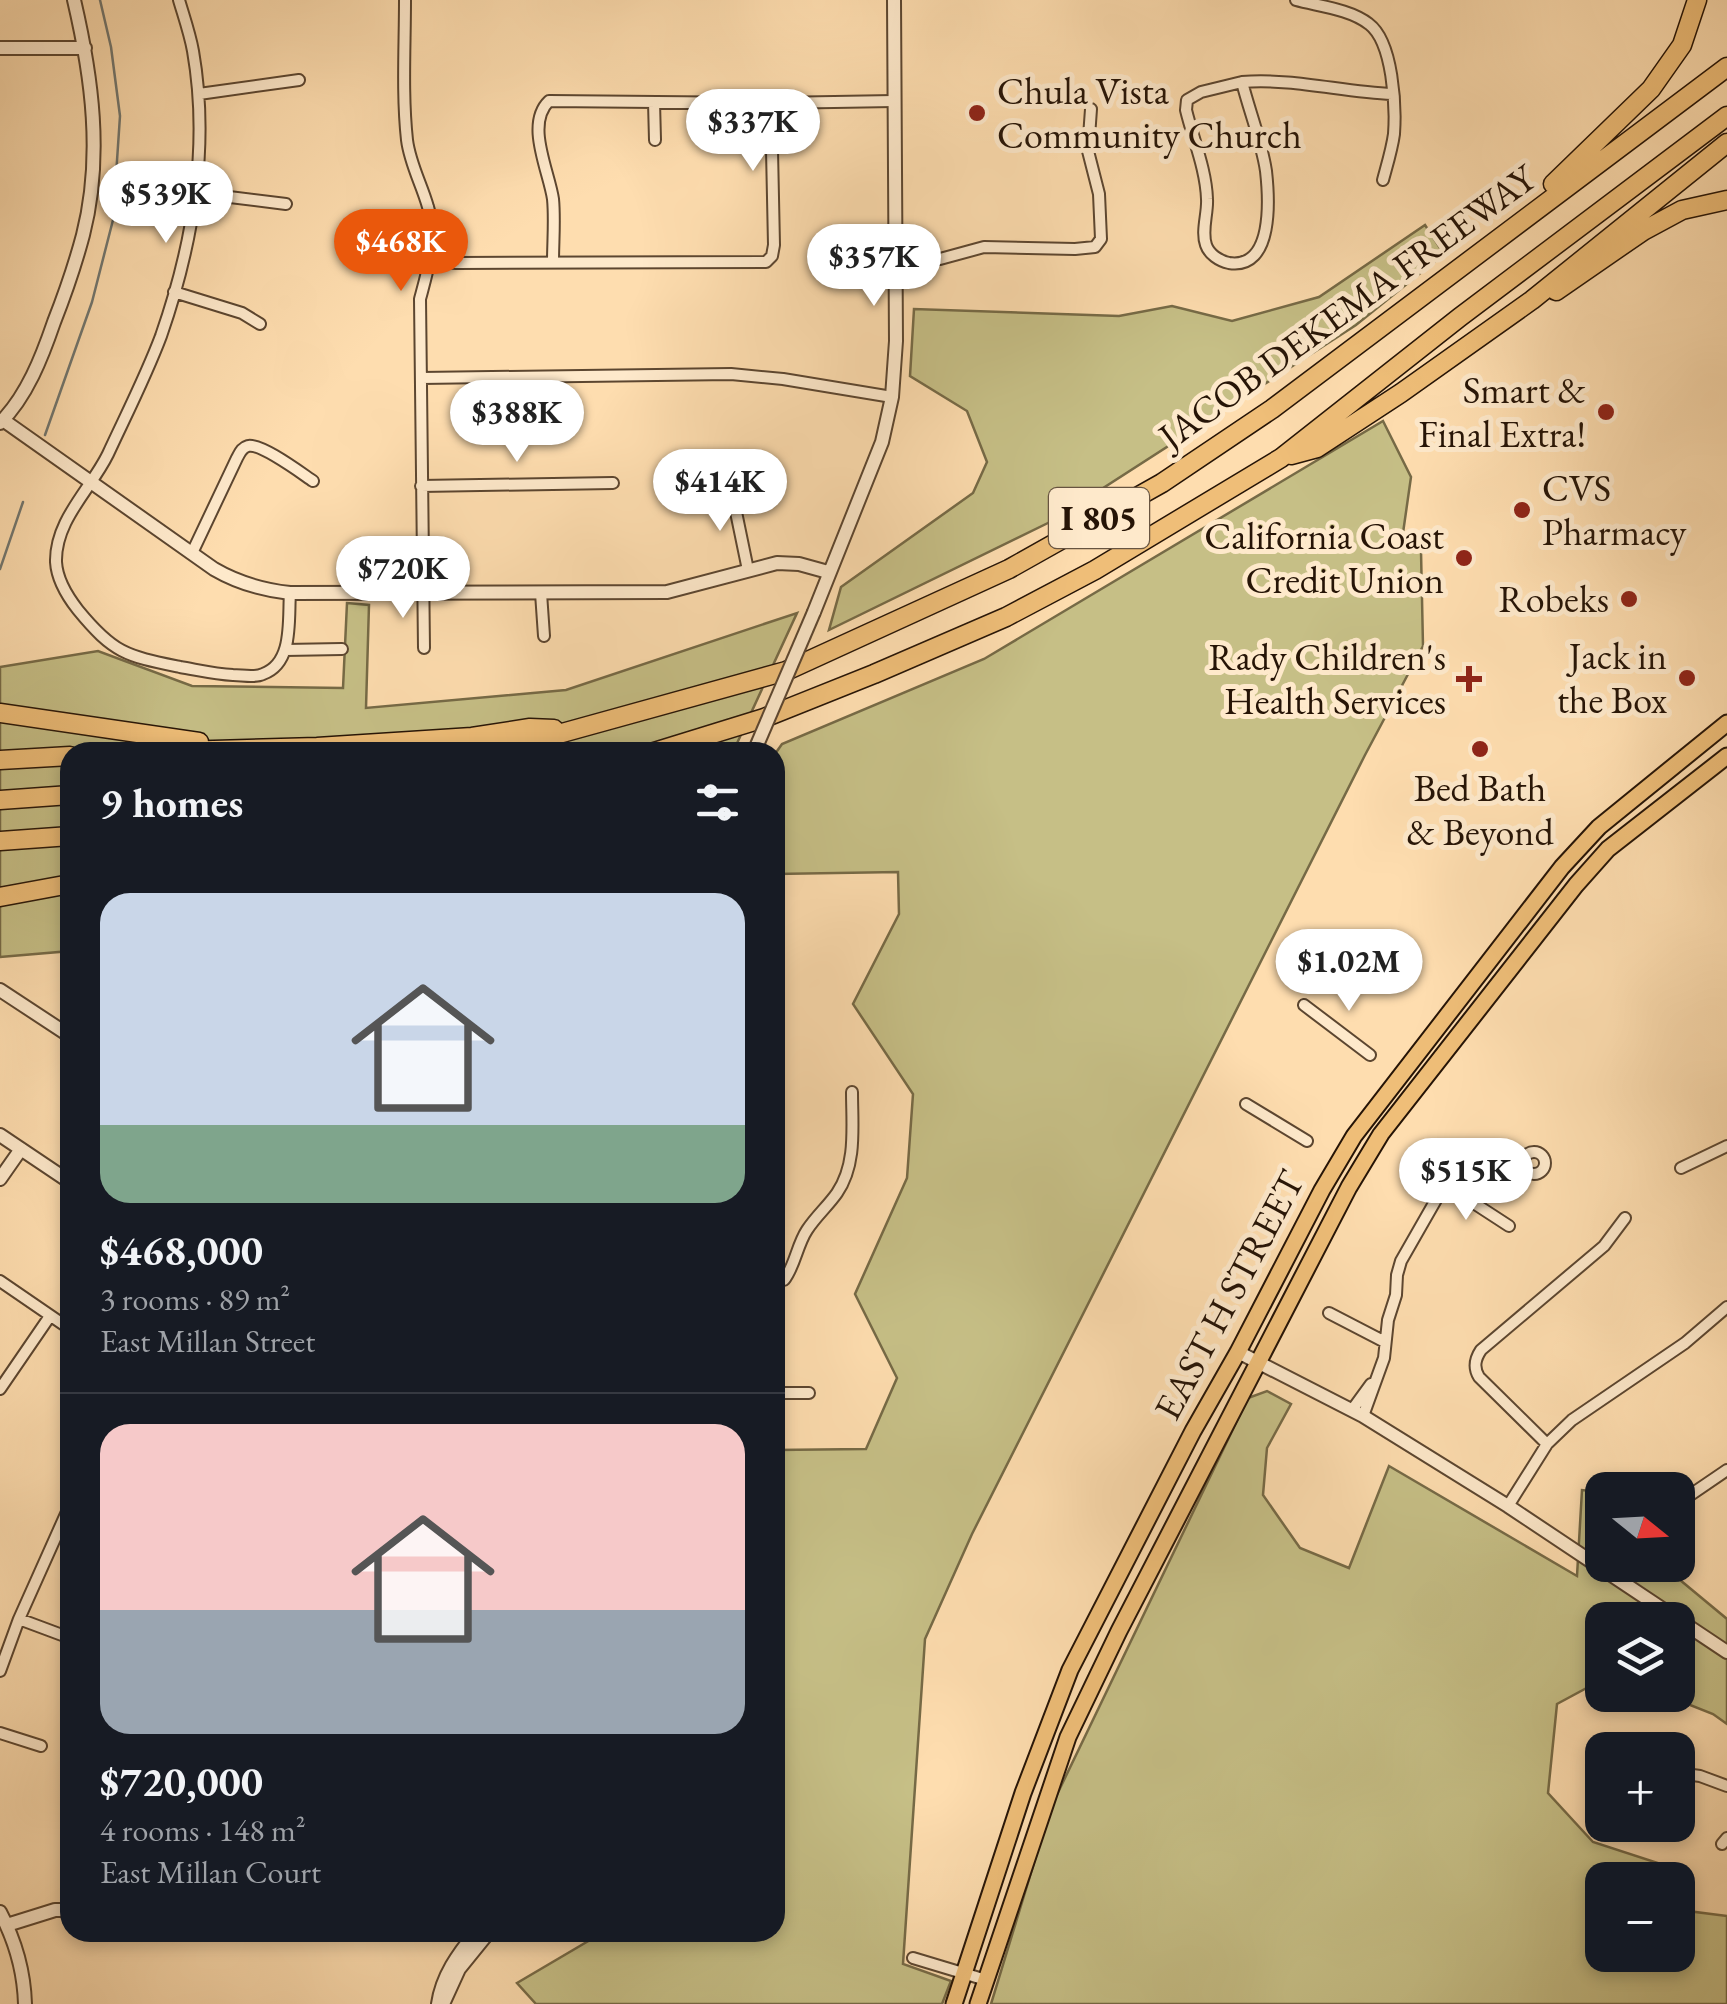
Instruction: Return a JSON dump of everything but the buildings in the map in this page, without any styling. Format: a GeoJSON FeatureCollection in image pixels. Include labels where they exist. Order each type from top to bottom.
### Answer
{"type":"FeatureCollection","features":[{"type":"Feature","properties":{"kind":"highway"},"geometry":{"type":"LineString","coordinates":[[1491,243],[1651,89],[1682,46],[1697,0]]}},
{"type":"Feature","properties":{"kind":"highway","name":"JACOB DEKEMA FREEWAY"},"geometry":{"type":"LineString","coordinates":[[522,742],[786,670],[1009,570],[1162,482],[1272,409],[1727,68]]}},
{"type":"Feature","properties":{"kind":"highway","name":"JACOB DEKEMA FREEWAY"},"geometry":{"type":"LineString","coordinates":[[686,742],[764,718],[874,674],[1006,618],[1095,570],[1281,458],[1727,116]]}},
{"type":"Feature","properties":{"kind":"highway"},"geometry":{"type":"LineString","coordinates":[[1281,458],[1317,448],[1401,393],[1532,300],[1727,143]]}},
{"type":"Feature","properties":{"kind":"highway"},"geometry":{"type":"LineString","coordinates":[[1532,300],[1561,288],[1682,210],[1727,200]]}},
{"type":"Feature","properties":{"kind":"highway"},"geometry":{"type":"LineString","coordinates":[[0,713],[194,742]]}},
{"type":"Feature","properties":{"kind":"highway"},"geometry":{"type":"LineString","coordinates":[[395,742],[530,728],[575,729]]}},
{"type":"Feature","properties":{"kind":"highway"},"geometry":{"type":"LineString","coordinates":[[0,760],[60,757]]}},
{"type":"Feature","properties":{"kind":"highway"},"geometry":{"type":"LineString","coordinates":[[0,800],[60,796]]}},
{"type":"Feature","properties":{"kind":"highway"},"geometry":{"type":"LineString","coordinates":[[0,841],[60,837]]}},
{"type":"Feature","properties":{"kind":"highway"},"geometry":{"type":"LineString","coordinates":[[0,897],[60,886]]}},
{"type":"Feature","properties":{"kind":"main road","name":"EAST H STREET"},"geometry":{"type":"LineString","coordinates":[[954,2004],[1070,1670],[1193,1430],[1230,1348],[1354,1136],[1562,866],[1599,827],[1727,723]]}},
{"type":"Feature","properties":{"kind":"main road","name":"EAST H STREET"},"geometry":{"type":"LineString","coordinates":[[978,2004],[1068,1737],[1348,1188],[1381,1134],[1576,885],[1608,849],[1727,756]]}},
{"type":"Feature","properties":{"kind":"street"},"geometry":{"type":"LineString","coordinates":[[74,0],[91,86],[94,133],[84,232],[45,348],[32,377],[2,422],[192,554],[234,579],[262,588],[290,593],[666,592],[778,563],[828,572]]}},
{"type":"Feature","properties":{"kind":"street"},"geometry":{"type":"LineString","coordinates":[[180,0],[193,48],[200,132],[197,193],[188,242],[148,369],[103,464],[62,527],[56,563],[58,576],[73,604],[109,643],[130,656],[217,674],[262,675],[275,667],[285,650],[290,593]]}},
{"type":"Feature","properties":{"kind":"street"},"geometry":{"type":"LineString","coordinates":[[405,0],[407,140],[429,208],[432,243],[420,299],[424,648]]}},
{"type":"Feature","properties":{"kind":"street"},"geometry":{"type":"LineString","coordinates":[[758,742],[882,442],[892,398],[896,258],[894,0]]}},
{"type":"Feature","properties":{"kind":"street"},"geometry":{"type":"LineString","coordinates":[[1296,0],[1332,5],[1361,19],[1377,31],[1387,50],[1394,134],[1383,180]]}},
{"type":"Feature","properties":{"kind":"street"},"geometry":{"type":"LineString","coordinates":[[0,48],[85,48]]}},
{"type":"Feature","properties":{"kind":"street"},"geometry":{"type":"LineString","coordinates":[[198,94],[300,80]]}},
{"type":"Feature","properties":{"kind":"street"},"geometry":{"type":"LineString","coordinates":[[1242,82],[1266,168],[1267,208],[1261,246],[1250,258],[1234,263],[1213,255],[1204,240],[1208,200],[1186,110],[1188,100],[1201,92],[1242,82],[1265,80],[1392,94]]}},
{"type":"Feature","properties":{"kind":"street"},"geometry":{"type":"LineString","coordinates":[[553,262],[552,199],[542,156],[539,118],[548,101],[894,101]]}},
{"type":"Feature","properties":{"kind":"street"},"geometry":{"type":"LineString","coordinates":[[654,102],[656,140]]}},
{"type":"Feature","properties":{"kind":"street"},"geometry":{"type":"LineString","coordinates":[[430,261],[766,262],[774,245],[772,102]]}},
{"type":"Feature","properties":{"kind":"street"},"geometry":{"type":"LineString","coordinates":[[896,258],[940,259],[984,248],[1095,246],[1101,239],[1101,216],[1088,151],[1091,109]]}},
{"type":"Feature","properties":{"kind":"street"},"geometry":{"type":"LineString","coordinates":[[197,193],[286,204]]}},
{"type":"Feature","properties":{"kind":"street"},"geometry":{"type":"LineString","coordinates":[[174,292],[242,313],[260,324]]}},
{"type":"Feature","properties":{"kind":"street"},"geometry":{"type":"LineString","coordinates":[[422,378],[731,374],[783,378],[892,398]]}},
{"type":"Feature","properties":{"kind":"street"},"geometry":{"type":"LineString","coordinates":[[192,554],[241,450],[257,447],[313,480]]}},
{"type":"Feature","properties":{"kind":"street"},"geometry":{"type":"LineString","coordinates":[[421,486],[613,484]]}},
{"type":"Feature","properties":{"kind":"street"},"geometry":{"type":"LineString","coordinates":[[737,495],[736,512],[748,570]]}},
{"type":"Feature","properties":{"kind":"street"},"geometry":{"type":"LineString","coordinates":[[541,593],[544,636]]}},
{"type":"Feature","properties":{"kind":"street"},"geometry":{"type":"LineString","coordinates":[[285,650],[342,650]]}},
{"type":"Feature","properties":{"kind":"street"},"geometry":{"type":"LineString","coordinates":[[0,990],[60,1029]]}},
{"type":"Feature","properties":{"kind":"street"},"geometry":{"type":"LineString","coordinates":[[1304,1005],[1370,1055]]}},
{"type":"Feature","properties":{"kind":"street"},"geometry":{"type":"LineString","coordinates":[[785,1279],[804,1233],[847,1177],[852,1092]]}},
{"type":"Feature","properties":{"kind":"street"},"geometry":{"type":"LineString","coordinates":[[1246,1104],[1307,1141]]}},
{"type":"Feature","properties":{"kind":"street"},"geometry":{"type":"LineString","coordinates":[[0,1136],[60,1175]]}},
{"type":"Feature","properties":{"kind":"street"},"geometry":{"type":"LineString","coordinates":[[1682,1168],[1727,1146]]}},
{"type":"Feature","properties":{"kind":"street"},"geometry":{"type":"LineString","coordinates":[[0,1180],[20,1149]]}},
{"type":"Feature","properties":{"kind":"street"},"geometry":{"type":"LineString","coordinates":[[1358,1413],[1380,1371],[1401,1261],[1446,1185],[1452,1178],[1486,1163],[1523,1162]]}},
{"type":"Feature","properties":{"kind":"street"},"geometry":{"type":"LineString","coordinates":[[1446,1185],[1509,1226]]}},
{"type":"Feature","properties":{"kind":"street"},"geometry":{"type":"LineString","coordinates":[[1547,1444],[1479,1377],[1476,1359],[1604,1246],[1625,1218]]}},
{"type":"Feature","properties":{"kind":"street"},"geometry":{"type":"LineString","coordinates":[[0,1282],[60,1322]]}},
{"type":"Feature","properties":{"kind":"street"},"geometry":{"type":"LineString","coordinates":[[1508,1506],[1547,1444],[1572,1420],[1685,1342],[1727,1307]]}},
{"type":"Feature","properties":{"kind":"street"},"geometry":{"type":"LineString","coordinates":[[1328,1313],[1385,1342]]}},
{"type":"Feature","properties":{"kind":"street"},"geometry":{"type":"LineString","coordinates":[[0,1389],[50,1316]]}},
{"type":"Feature","properties":{"kind":"street"},"geometry":{"type":"LineString","coordinates":[[1230,1348],[1358,1413],[1508,1506],[1727,1652]]}},
{"type":"Feature","properties":{"kind":"street"},"geometry":{"type":"LineString","coordinates":[[785,1392],[809,1392]]}},
{"type":"Feature","properties":{"kind":"street"},"geometry":{"type":"LineString","coordinates":[[1695,1492],[1727,1470]]}},
{"type":"Feature","properties":{"kind":"street"},"geometry":{"type":"LineString","coordinates":[[0,1671],[60,1528]]}},
{"type":"Feature","properties":{"kind":"street"},"geometry":{"type":"LineString","coordinates":[[19,1619],[60,1634]]}},
{"type":"Feature","properties":{"kind":"street"},"geometry":{"type":"LineString","coordinates":[[0,1733],[41,1746]]}},
{"type":"Feature","properties":{"kind":"street"},"geometry":{"type":"LineString","coordinates":[[1695,1775],[1727,1786]]}},
{"type":"Feature","properties":{"kind":"street"},"geometry":{"type":"LineString","coordinates":[[25,2004],[22,1968],[3,1918],[60,1910]]}},
{"type":"Feature","properties":{"kind":"street"},"geometry":{"type":"LineString","coordinates":[[440,2004],[448,1971],[469,1942]]}},
{"type":"Feature","properties":{"kind":"street"},"geometry":{"type":"LineString","coordinates":[[440,2004],[465,1960],[480,1942]]}},
{"type":"Feature","properties":{"kind":"street"},"geometry":{"type":"LineString","coordinates":[[913,1958],[986,1980]]}},
{"type":"Feature","properties":{"kind":"shaded area"},"geometry":{"type":"Polygon","coordinates":[[[1425,225],[1444,254],[1356,325],[1052,521],[829,630],[841,587],[973,493],[987,462],[967,411],[910,376],[914,309],[1119,316],[1172,306],[1232,321],[1319,297],[1425,225]]]}},
{"type":"Feature","properties":{"kind":"shaded area"},"geometry":{"type":"Polygon","coordinates":[[[1383,421],[1411,477],[1401,547],[1421,551],[1423,646],[972,1534],[925,1639],[903,1964],[951,1981],[942,2004],[536,2004],[517,1983],[587,1942],[785,1942],[785,1450],[866,1449],[897,1378],[855,1294],[907,1178],[913,1094],[853,1004],[899,914],[898,872],[785,874],[785,743],[984,659],[1383,421]]]}},
{"type":"Feature","properties":{"kind":"shaded area"},"geometry":{"type":"Polygon","coordinates":[[[347,603],[369,605],[366,708],[566,690],[797,613],[738,742],[60,742],[60,952],[0,957],[0,667],[98,651],[192,686],[343,688],[347,603]]]}},
{"type":"Feature","properties":{"kind":"shaded area"},"geometry":{"type":"Polygon","coordinates":[[[1267,1391],[1291,1404],[1267,1448],[1263,1495],[1300,1548],[1349,1568],[1389,1466],[1577,1576],[1582,1490],[1585,1490],[1585,1582],[1682,1582],[1727,1619],[1727,1724],[1695,1707],[1695,1602],[1585,1602],[1585,1689],[1557,1704],[1548,1793],[1585,1833],[1585,1842],[1655,1862],[1585,1862],[1585,1972],[1695,1972],[1695,1912],[1727,1916],[1727,2004],[991,2004],[1051,1807],[1248,1398],[1267,1391]]]}},
{"type":"Feature","properties":{"kind":"waterway"},"geometry":{"type":"LineString","coordinates":[[45,435],[92,302],[113,220],[120,116],[100,0]]}},
{"type":"Feature","properties":{"kind":"waterway"},"geometry":{"type":"LineString","coordinates":[[0,569],[23,502]]}},
{"type":"Feature","properties":{"kind":"place","name":"Chula Vista Community Church"},"geometry":{"type":"Point","coordinates":[977,113]}},
{"type":"Feature","properties":{"kind":"place","name":"Smart & Final Extra!"},"geometry":{"type":"Point","coordinates":[1606,412]}},
{"type":"Feature","properties":{"kind":"place","name":"CVS Pharmacy"},"geometry":{"type":"Point","coordinates":[1522,510]}},
{"type":"Feature","properties":{"kind":"place","name":"California Coast Credit Union"},"geometry":{"type":"Point","coordinates":[1464,558]}},
{"type":"Feature","properties":{"kind":"place","name":"Robeks"},"geometry":{"type":"Point","coordinates":[1629,599]}},
{"type":"Feature","properties":{"kind":"place","name":"Jack in the Box"},"geometry":{"type":"Point","coordinates":[1687,678]}},
{"type":"Feature","properties":{"kind":"place","name":"Rady Children's Health Services"},"geometry":{"type":"Point","coordinates":[1469,679]}},
{"type":"Feature","properties":{"kind":"place","name":"Bed Bath & Beyond"},"geometry":{"type":"Point","coordinates":[1480,749]}}]}
